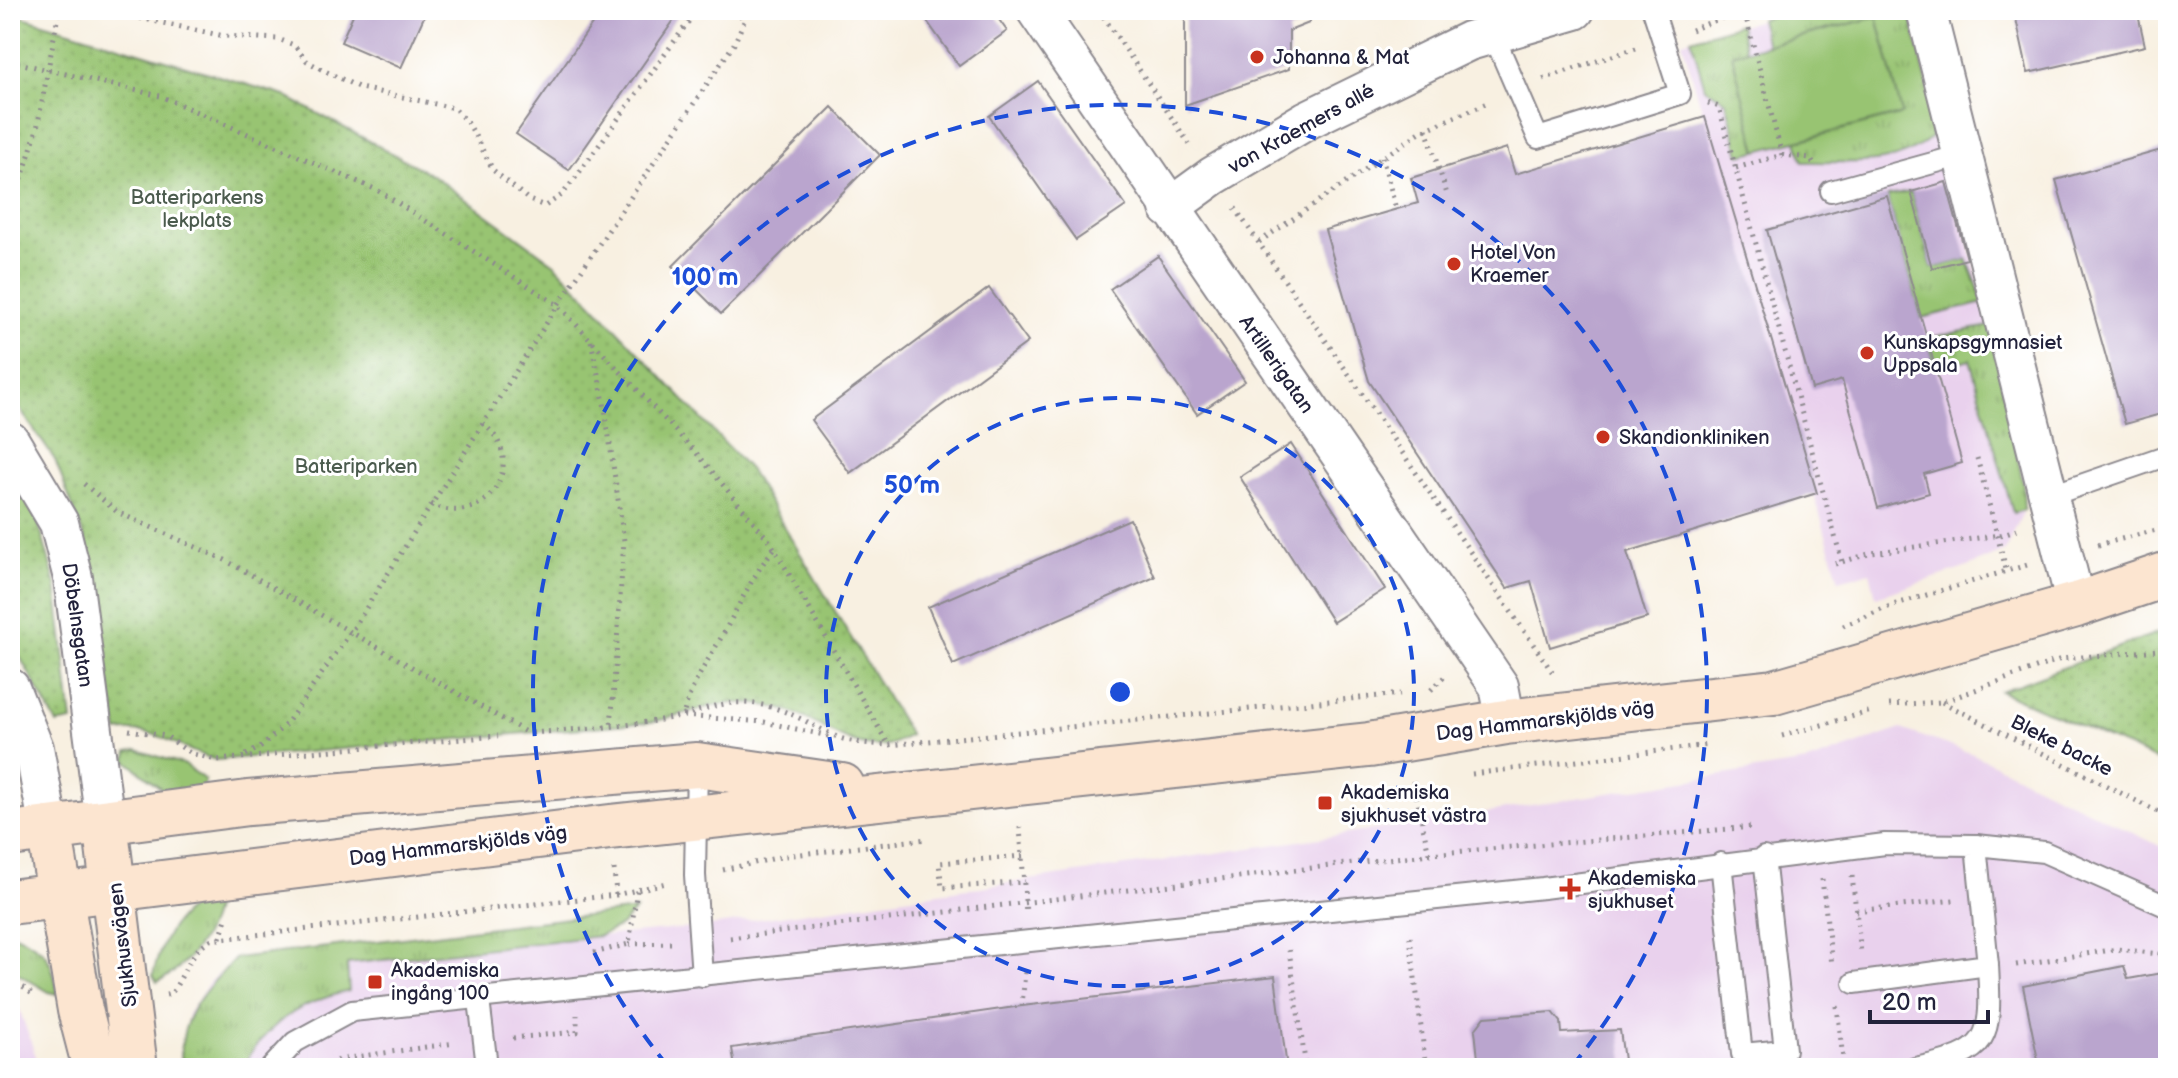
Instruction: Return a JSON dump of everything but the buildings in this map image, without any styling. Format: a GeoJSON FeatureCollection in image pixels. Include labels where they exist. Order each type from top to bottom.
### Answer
{"type":"FeatureCollection","features":[{"type":"Feature","properties":{"kind":"street","name":"Artillerigatan"},"geometry":{"type":"LineString","coordinates":[[1036,10],[1503,704]]}},
{"type":"Feature","properties":{"kind":"street","name":"von Kraemers allé"},"geometry":{"type":"LineString","coordinates":[[1169,208],[1213,176],[1307,120],[1469,41],[1575,10]]}},
{"type":"Feature","properties":{"kind":"street"},"geometry":{"type":"LineString","coordinates":[[1926,10],[2076,605]]}},
{"type":"Feature","properties":{"kind":"street","name":"Döbelnsgatan"},"geometry":{"type":"LineString","coordinates":[[10,441],[59,523],[73,578],[105,822]]}},
{"type":"Feature","properties":{"kind":"street","name":"Dag Hammarskjölds väg"},"geometry":{"type":"LineString","coordinates":[[10,902],[610,827],[1369,745],[1503,704],[1774,692],[2076,605],[2168,574]]}},
{"type":"Feature","properties":{"kind":"street"},"geometry":{"type":"LineString","coordinates":[[10,688],[34,748],[30,832],[60,895],[80,1010],[95,1068]]}},
{"type":"Feature","properties":{"kind":"street","name":"Dag Hammarskjölds väg"},"geometry":{"type":"LineString","coordinates":[[30,832],[248,803],[697,765],[907,795]]}},
{"type":"Feature","properties":{"kind":"street","name":"Sjukhusvägen"},"geometry":{"type":"LineString","coordinates":[[105,822],[116,887],[135,1068]]}},
{"type":"Feature","properties":{"kind":"lane"},"geometry":{"type":"LineString","coordinates":[[1493,34],[1538,138],[1680,94],[1653,10]]}},
{"type":"Feature","properties":{"kind":"lane"},"geometry":{"type":"LineString","coordinates":[[1831,191],[1962,155]]}},
{"type":"Feature","properties":{"kind":"lane"},"geometry":{"type":"LineString","coordinates":[[2055,523],[2168,455]]}},
{"type":"Feature","properties":{"kind":"lane"},"geometry":{"type":"LineString","coordinates":[[697,765],[695,875],[697,942],[702,976]]}},
{"type":"Feature","properties":{"kind":"lane"},"geometry":{"type":"LineString","coordinates":[[271,1068],[295,1042],[352,1011],[1543,888],[1764,857],[1885,844],[1976,845],[2044,852],[2168,907]]}},
{"type":"Feature","properties":{"kind":"lane"},"geometry":{"type":"LineString","coordinates":[[1915,1068],[1959,1059],[1980,1042],[1990,1013],[1976,845]]}},
{"type":"Feature","properties":{"kind":"lane"},"geometry":{"type":"LineString","coordinates":[[1721,863],[1742,1054],[1785,1050],[1764,857]]}},
{"type":"Feature","properties":{"kind":"lane"},"geometry":{"type":"LineString","coordinates":[[1854,983],[1988,965]]}},
{"type":"Feature","properties":{"kind":"lane"},"geometry":{"type":"LineString","coordinates":[[479,1000],[486,1058]]}},
{"type":"Feature","properties":{"kind":"path"},"geometry":{"type":"LineString","coordinates":[[10,218],[37,129],[59,10]]}},
{"type":"Feature","properties":{"kind":"path"},"geometry":{"type":"LineString","coordinates":[[101,10],[224,36],[278,39],[294,45],[314,65],[360,88],[454,108],[470,126],[493,170],[529,200],[545,206],[562,195],[576,177],[697,10]]}},
{"type":"Feature","properties":{"kind":"path"},"geometry":{"type":"LineString","coordinates":[[734,10],[745,20]]}},
{"type":"Feature","properties":{"kind":"path"},"geometry":{"type":"LineString","coordinates":[[242,757],[261,747],[287,723],[351,632],[558,305],[734,44],[749,10]]}},
{"type":"Feature","properties":{"kind":"path"},"geometry":{"type":"LineString","coordinates":[[1099,10],[1555,677]]}},
{"type":"Feature","properties":{"kind":"path"},"geometry":{"type":"LineString","coordinates":[[1736,168],[1782,155],[1744,10]]}},
{"type":"Feature","properties":{"kind":"path"},"geometry":{"type":"LineString","coordinates":[[10,61],[160,96],[377,190],[558,305],[700,457],[774,549],[889,745]]}},
{"type":"Feature","properties":{"kind":"path"},"geometry":{"type":"LineString","coordinates":[[1680,94],[1719,107],[1839,563],[1872,553],[2000,535],[2055,523],[2168,527]]}},
{"type":"Feature","properties":{"kind":"path"},"geometry":{"type":"LineString","coordinates":[[1426,129],[1447,194]]}},
{"type":"Feature","properties":{"kind":"path"},"geometry":{"type":"LineString","coordinates":[[1382,157],[1396,209]]}},
{"type":"Feature","properties":{"kind":"path"},"geometry":{"type":"LineString","coordinates":[[590,340],[604,402],[624,541],[608,774]]}},
{"type":"Feature","properties":{"kind":"path"},"geometry":{"type":"LineString","coordinates":[[431,504],[456,512],[472,509],[497,489],[504,474],[504,457],[499,442],[482,423]]}},
{"type":"Feature","properties":{"kind":"path"},"geometry":{"type":"LineString","coordinates":[[1977,458],[2000,535],[2007,571]]}},
{"type":"Feature","properties":{"kind":"path"},"geometry":{"type":"LineString","coordinates":[[76,477],[117,512],[225,560],[529,734]]}},
{"type":"Feature","properties":{"kind":"path"},"geometry":{"type":"LineString","coordinates":[[1828,632],[1893,605],[2007,571],[2055,523]]}},
{"type":"Feature","properties":{"kind":"path"},"geometry":{"type":"LineString","coordinates":[[774,549],[742,594],[729,624],[688,694],[683,716],[764,722],[837,737]]}},
{"type":"Feature","properties":{"kind":"path"},"geometry":{"type":"LineString","coordinates":[[1773,737],[1829,725],[1891,705],[1942,702],[2061,659],[2168,649]]}},
{"type":"Feature","properties":{"kind":"path"},"geometry":{"type":"LineString","coordinates":[[1503,704],[1555,677],[1571,675]]}},
{"type":"Feature","properties":{"kind":"path","name":"Bleke backe"},"geometry":{"type":"LineString","coordinates":[[1942,702],[2168,817]]}},
{"type":"Feature","properties":{"kind":"path"},"geometry":{"type":"LineString","coordinates":[[1460,775],[1710,745]]}},
{"type":"Feature","properties":{"kind":"path"},"geometry":{"type":"LineString","coordinates":[[1397,783],[1428,779]]}},
{"type":"Feature","properties":{"kind":"path"},"geometry":{"type":"LineString","coordinates":[[1413,781],[1429,854]]}},
{"type":"Feature","properties":{"kind":"path"},"geometry":{"type":"LineString","coordinates":[[1004,829],[1036,825]]}},
{"type":"Feature","properties":{"kind":"path"},"geometry":{"type":"LineString","coordinates":[[610,827],[616,895]]}},
{"type":"Feature","properties":{"kind":"path"},"geometry":{"type":"LineString","coordinates":[[1020,827],[1023,856],[1025,882],[942,888],[939,863],[1023,856]]}},
{"type":"Feature","properties":{"kind":"path"},"geometry":{"type":"LineString","coordinates":[[629,944],[697,942],[1429,854],[1756,827]]}},
{"type":"Feature","properties":{"kind":"path"},"geometry":{"type":"LineString","coordinates":[[129,1001],[171,994],[199,946],[210,940],[616,895],[785,856],[942,837]]}},
{"type":"Feature","properties":{"kind":"path"},"geometry":{"type":"LineString","coordinates":[[1852,875],[1862,957]]}},
{"type":"Feature","properties":{"kind":"path"},"geometry":{"type":"LineString","coordinates":[[1856,911],[1955,900]]}},
{"type":"Feature","properties":{"kind":"path"},"geometry":{"type":"LineString","coordinates":[[1410,937],[1426,1068]]}},
{"type":"Feature","properties":{"kind":"path"},"geometry":{"type":"LineString","coordinates":[[1988,965],[2007,966],[2117,949],[2168,955]]}},
{"type":"Feature","properties":{"kind":"path"},"geometry":{"type":"LineString","coordinates":[[1289,950],[1306,1068]]}},
{"type":"Feature","properties":{"kind":"path"},"geometry":{"type":"LineString","coordinates":[[10,978],[36,996],[47,1016],[80,1010]]}},
{"type":"Feature","properties":{"kind":"shaded area"},"geometry":{"type":"Polygon","coordinates":[[[1798,10],[1909,10],[1990,326],[2023,483],[2024,510],[2005,551],[1965,568],[1876,597],[1870,572],[1839,580],[1682,41],[1798,10]]]}},
{"type":"Feature","properties":{"kind":"shaded area","name":"Akademiska sjukhuset"},"geometry":{"type":"Polygon","coordinates":[[[1901,729],[1973,754],[2168,850],[2168,1068],[182,1068],[180,1052],[188,1014],[210,981],[226,968],[703,927],[1341,835],[1807,762],[1901,729]]]}},
{"type":"Feature","properties":{"kind":"shaded area"},"geometry":{"type":"Polygon","coordinates":[[[10,1003],[19,1008],[40,1068],[10,1068],[10,1003]]]}},
{"type":"Feature","properties":{"kind":"green space"},"geometry":{"type":"Polygon","coordinates":[[[1798,10],[1909,10],[1931,99],[1931,138],[1901,155],[1871,162],[1803,162],[1797,141],[1902,114],[1877,17],[1767,45],[1760,19],[1798,10]]]}},
{"type":"Feature","properties":{"kind":"green space","name":"Batteriparken"},"geometry":{"type":"Polygon","coordinates":[[[10,13],[285,96],[431,174],[556,265],[749,469],[910,735],[888,745],[864,745],[788,711],[748,703],[711,706],[651,722],[216,760],[145,732],[118,732],[86,542],[55,460],[10,395],[10,13]]]}},
{"type":"Feature","properties":{"kind":"green space"},"geometry":{"type":"Polygon","coordinates":[[[1877,17],[1902,114],[1757,151],[1732,54],[1877,17]]]}},
{"type":"Feature","properties":{"kind":"green space"},"geometry":{"type":"Polygon","coordinates":[[[1740,24],[1746,50],[1732,54],[1757,151],[1740,155],[1726,101],[1705,88],[1691,39],[1740,24]]]}},
{"type":"Feature","properties":{"kind":"green space"},"geometry":{"type":"Polygon","coordinates":[[[1911,192],[1932,268],[1967,259],[1984,303],[1921,318],[1887,196],[1911,192]]]}},
{"type":"Feature","properties":{"kind":"green space"},"geometry":{"type":"Polygon","coordinates":[[[1990,326],[2023,483],[2024,510],[2013,513],[1970,359],[1936,368],[1927,338],[1990,326]]]}},
{"type":"Feature","properties":{"kind":"green space"},"geometry":{"type":"Polygon","coordinates":[[[10,475],[35,511],[56,585],[72,721],[57,724],[10,639],[10,475]]]}},
{"type":"Feature","properties":{"kind":"green space"},"geometry":{"type":"Polygon","coordinates":[[[2168,629],[2168,765],[2000,691],[2168,629]]]}},
{"type":"Feature","properties":{"kind":"green space"},"geometry":{"type":"Polygon","coordinates":[[[137,750],[185,765],[205,780],[203,790],[163,790],[126,760],[128,752],[137,750]]]}},
{"type":"Feature","properties":{"kind":"green space"},"geometry":{"type":"Polygon","coordinates":[[[215,898],[210,923],[196,948],[178,968],[157,982],[153,975],[156,962],[173,926],[190,908],[215,898]]]}},
{"type":"Feature","properties":{"kind":"green space"},"geometry":{"type":"Polygon","coordinates":[[[635,910],[621,926],[599,936],[347,964],[349,991],[314,1002],[286,1017],[262,1039],[241,1068],[182,1068],[183,1034],[188,1020],[203,994],[236,958],[635,910]]]}},
{"type":"Feature","properties":{"kind":"green space"},"geometry":{"type":"Polygon","coordinates":[[[10,933],[32,943],[45,955],[53,971],[58,994],[10,969],[10,933]]]}},
{"type":"Feature","properties":{"kind":"place","name":"Johanna & Mat"},"geometry":{"type":"Point","coordinates":[1257,57]}},
{"type":"Feature","properties":{"kind":"place","name":"Hotel Von Kraemer"},"geometry":{"type":"Point","coordinates":[1454,264]}},
{"type":"Feature","properties":{"kind":"place","name":"Kunskapsgymnasiet Uppsala"},"geometry":{"type":"Point","coordinates":[1867,353]}},
{"type":"Feature","properties":{"kind":"place","name":"Skandionkliniken"},"geometry":{"type":"Point","coordinates":[1603,437]}},
{"type":"Feature","properties":{"kind":"place","name":"Akademiska sjukhuset västra"},"geometry":{"type":"Point","coordinates":[1325,803]}},
{"type":"Feature","properties":{"kind":"place","name":"Akademiska sjukhuset"},"geometry":{"type":"Point","coordinates":[1570,889]}},
{"type":"Feature","properties":{"kind":"place","name":"Akademiska ingång 100"},"geometry":{"type":"Point","coordinates":[375,982]}},
{"type":"Feature","properties":{"kind":"park label","name":"Batteriparkens lekplats"},"geometry":{"type":"Point","coordinates":[197,208]}}]}
